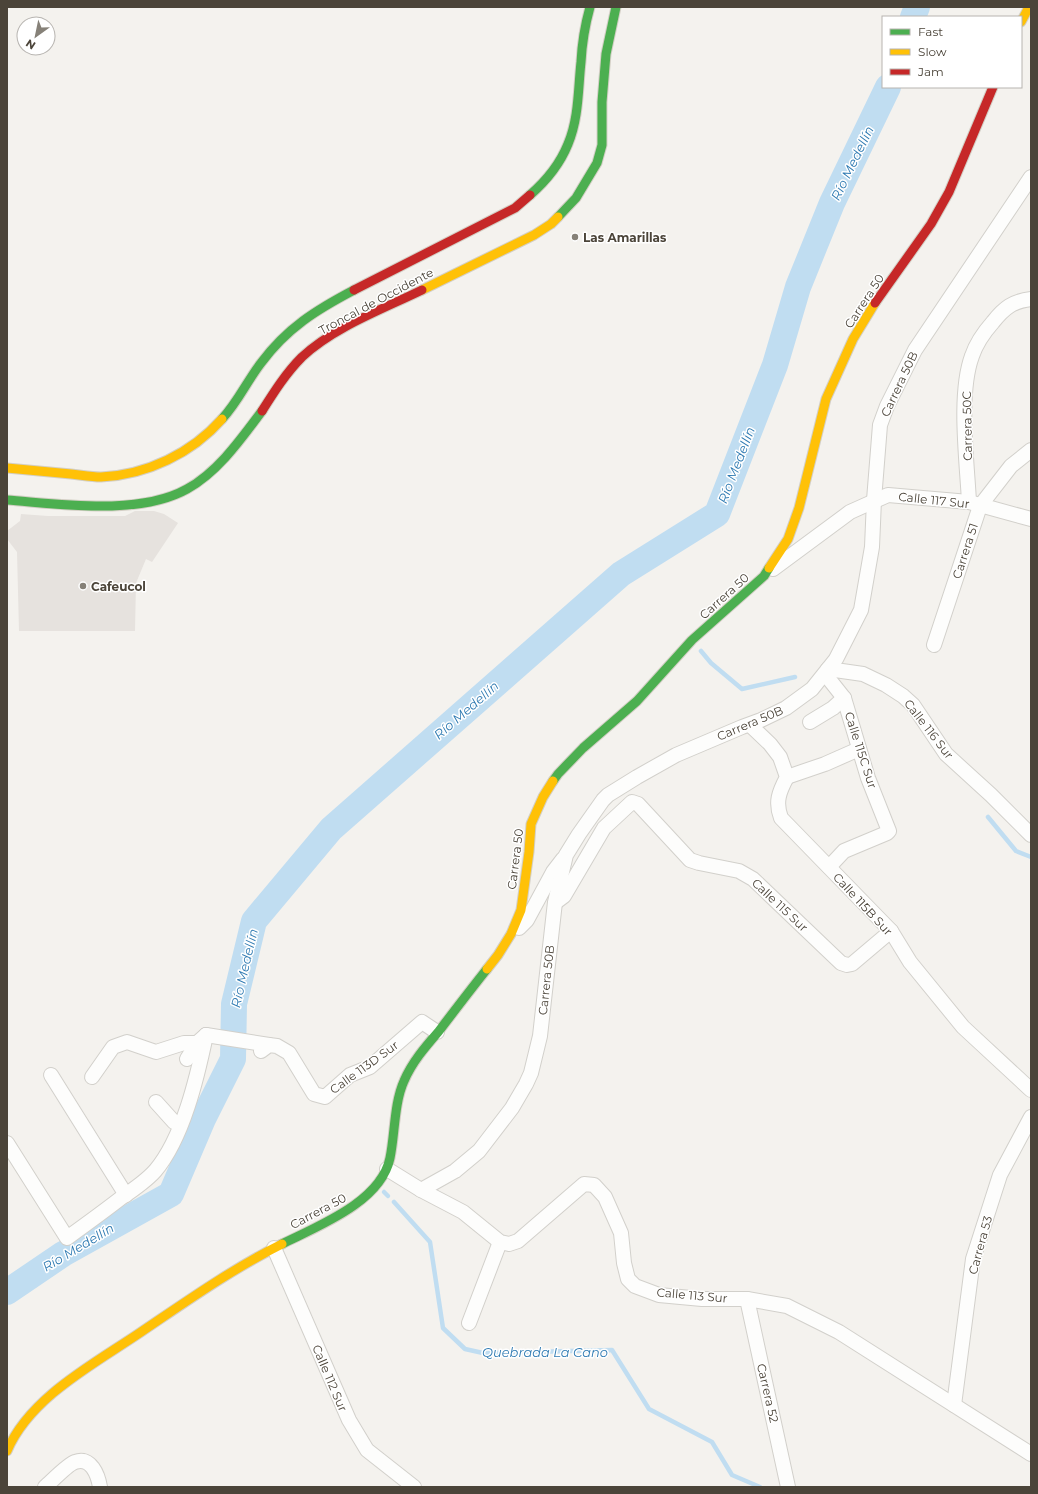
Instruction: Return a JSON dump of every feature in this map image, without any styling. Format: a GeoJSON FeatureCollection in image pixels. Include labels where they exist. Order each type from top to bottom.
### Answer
{"type":"FeatureCollection","features":[{"type":"Feature","properties":{"kind":"main road","name":"Troncal de Occidente"},"geometry":{"type":"LineString","coordinates":[[7,468],[99,477],[120,475],[141,470],[176,455],[190,447],[217,424],[231,408],[264,359],[301,321],[323,306],[516,208],[534,194],[549,177],[561,158],[570,138],[576,117],[582,40],[590,7]]}},
{"type":"Feature","properties":{"kind":"main road","name":"Troncal de Occidente"},"geometry":{"type":"LineString","coordinates":[[7,500],[106,506],[167,498],[185,490],[209,473],[225,457],[249,428],[283,381],[311,350],[334,335],[374,313],[534,234],[551,224],[576,198],[597,163],[602,145],[602,102],[606,54],[613,15],[616,7]]}},
{"type":"Feature","properties":{"kind":"main road"},"geometry":{"type":"LineString","coordinates":[[1022,20],[1029,7]]}},
{"type":"Feature","properties":{"kind":"main road","name":"Carrera 50"},"geometry":{"type":"LineString","coordinates":[[7,1451],[22,1424],[60,1387],[216,1281],[274,1248],[347,1211],[365,1197],[380,1180],[387,1169],[399,1100],[404,1081],[418,1057],[485,972],[511,934],[521,910],[529,852],[531,824],[543,797],[558,774],[583,748],[637,701],[692,640],[764,576],[788,539],[799,508],[826,399],[839,368],[853,339],[874,305],[930,224],[949,192],[993,88]]}},
{"type":"Feature","properties":{"kind":"street","name":"Carrera 50B"},"geometry":{"type":"LineString","coordinates":[[421,1190],[455,1171],[479,1151],[512,1108],[526,1084],[531,1073],[540,1036],[555,902],[566,855],[603,800],[608,795],[650,769],[676,755],[750,725],[786,708],[812,689],[826,672],[844,644],[861,610],[872,547],[880,425],[887,406],[915,350],[925,334],[1031,177]]}},
{"type":"Feature","properties":{"kind":"street","name":"Carrera 50C"},"geometry":{"type":"LineString","coordinates":[[974,504],[964,408],[967,380],[972,355],[988,328],[1004,309],[1026,299]]}},
{"type":"Feature","properties":{"kind":"street","name":"Carrera 51"},"geometry":{"type":"LineString","coordinates":[[934,645],[974,504],[1011,466],[1031,450]]}},
{"type":"Feature","properties":{"kind":"street","name":"Calle 117 Sur"},"geometry":{"type":"LineString","coordinates":[[764,576],[850,512],[888,495],[974,504],[1031,519]]}},
{"type":"Feature","properties":{"kind":"street","name":"Calle 115C Sur"},"geometry":{"type":"LineString","coordinates":[[826,672],[844,698],[868,778],[889,831],[844,851],[829,867]]}},
{"type":"Feature","properties":{"kind":"street","name":"Calle 116 Sur"},"geometry":{"type":"LineString","coordinates":[[826,672],[863,674],[904,696],[913,705],[946,754],[991,795],[1031,835]]}},
{"type":"Feature","properties":{"kind":"street"},"geometry":{"type":"LineString","coordinates":[[810,722],[833,708],[844,698]]}},
{"type":"Feature","properties":{"kind":"street"},"geometry":{"type":"LineString","coordinates":[[750,725],[770,744],[780,757],[787,777],[824,764],[859,749]]}},
{"type":"Feature","properties":{"kind":"street","name":"Calle 115B Sur"},"geometry":{"type":"LineString","coordinates":[[787,777],[780,790],[778,808],[781,818],[891,931],[910,962],[963,1027],[1031,1090]]}},
{"type":"Feature","properties":{"kind":"street","name":"Calle 115 Sur"},"geometry":{"type":"LineString","coordinates":[[555,902],[564,896],[604,828],[632,802],[638,804],[690,860],[739,871],[753,878],[841,963],[847,965],[852,964],[891,931]]}},
{"type":"Feature","properties":{"kind":"street"},"geometry":{"type":"LineString","coordinates":[[506,942],[527,920],[553,872],[566,855]]}},
{"type":"Feature","properties":{"kind":"street","name":"Calle 113D Sur"},"geometry":{"type":"LineString","coordinates":[[202,1039],[247,1042],[265,1048],[278,1046],[289,1053],[314,1094],[324,1097],[350,1075],[370,1066],[422,1022],[437,1032]]}},
{"type":"Feature","properties":{"kind":"street"},"geometry":{"type":"LineString","coordinates":[[187,1059],[202,1039]]}},
{"type":"Feature","properties":{"kind":"street"},"geometry":{"type":"LineString","coordinates":[[92,1077],[114,1047],[127,1042],[156,1052],[202,1039]]}},
{"type":"Feature","properties":{"kind":"street"},"geometry":{"type":"LineString","coordinates":[[7,1142],[67,1238],[126,1195],[154,1172],[168,1154],[198,1071],[202,1039]]}},
{"type":"Feature","properties":{"kind":"street"},"geometry":{"type":"LineString","coordinates":[[51,1075],[126,1195]]}},
{"type":"Feature","properties":{"kind":"street"},"geometry":{"type":"LineString","coordinates":[[156,1102],[174,1122],[180,1124]]}},
{"type":"Feature","properties":{"kind":"street","name":"Carrera 53"},"geometry":{"type":"LineString","coordinates":[[954,1405],[973,1259],[1000,1175],[1031,1117]]}},
{"type":"Feature","properties":{"kind":"street"},"geometry":{"type":"LineString","coordinates":[[387,1169],[421,1190],[463,1212],[500,1242],[469,1322]]}},
{"type":"Feature","properties":{"kind":"street","name":"Calle 113 Sur"},"geometry":{"type":"LineString","coordinates":[[500,1242],[509,1244],[518,1241],[584,1184],[594,1185],[605,1197],[621,1232],[624,1263],[628,1279],[635,1286],[659,1295],[702,1299],[747,1299],[787,1306],[839,1332],[1031,1454]]}},
{"type":"Feature","properties":{"kind":"street","name":"Calle 112 Sur"},"geometry":{"type":"LineString","coordinates":[[274,1248],[352,1426],[366,1450],[414,1487]]}},
{"type":"Feature","properties":{"kind":"street","name":"Carrera 52"},"geometry":{"type":"LineString","coordinates":[[747,1299],[788,1487]]}},
{"type":"Feature","properties":{"kind":"street"},"geometry":{"type":"LineString","coordinates":[[45,1487],[73,1462],[82,1461],[90,1464],[97,1473],[100,1487]]}},
{"type":"Feature","properties":{"kind":"shaded area"},"geometry":{"type":"Polygon","coordinates":[[[135,511],[154,511],[164,514],[178,523],[152,562],[146,559],[136,583],[135,631],[19,631],[17,552],[7,539],[7,531],[20,521],[21,514],[48,516],[125,516],[135,511]]]}},
{"type":"Feature","properties":{"kind":"waterway","name":"Río Medellín"},"geometry":{"type":"LineString","coordinates":[[913,16],[917,7]]}},
{"type":"Feature","properties":{"kind":"waterway","name":"Río Medellín"},"geometry":{"type":"LineString","coordinates":[[7,1292],[63,1254],[171,1194],[203,1119],[233,1059],[234,1004],[254,921],[331,829],[621,574],[717,514],[775,365],[798,287],[832,203],[888,88]]}},
{"type":"Feature","properties":{"kind":"waterway"},"geometry":{"type":"LineString","coordinates":[[701,651],[711,663],[742,689],[795,677]]}},
{"type":"Feature","properties":{"kind":"waterway"},"geometry":{"type":"LineString","coordinates":[[988,817],[1016,851],[1031,857]]}},
{"type":"Feature","properties":{"kind":"waterway","name":"Quebrada La Cano"},"geometry":{"type":"LineString","coordinates":[[384,1192],[388,1196]]}},
{"type":"Feature","properties":{"kind":"waterway","name":"Quebrada La Cano"},"geometry":{"type":"LineString","coordinates":[[394,1202],[430,1242],[443,1328],[465,1349],[483,1353],[612,1350],[649,1409],[712,1442],[732,1475],[760,1487]]}},
{"type":"Feature","properties":{"kind":"traffic: fast"},"geometry":{"type":"LineString","coordinates":[[530,195],[542,184],[557,165],[572,134],[578,103],[583,41],[590,7]]}},
{"type":"Feature","properties":{"kind":"traffic: fast"},"geometry":{"type":"LineString","coordinates":[[558,217],[576,198],[597,163],[602,145],[602,102],[606,54],[616,7]]}},
{"type":"Feature","properties":{"kind":"traffic: fast"},"geometry":{"type":"LineString","coordinates":[[222,419],[233,406],[261,363],[281,340],[303,321],[327,305],[354,290]]}},
{"type":"Feature","properties":{"kind":"traffic: fast"},"geometry":{"type":"LineString","coordinates":[[7,500],[99,506],[146,503],[168,497],[187,489],[209,474],[246,433],[262,411]]}},
{"type":"Feature","properties":{"kind":"traffic: fast"},"geometry":{"type":"LineString","coordinates":[[553,781],[583,748],[637,701],[692,640],[764,576],[769,568]]}},
{"type":"Feature","properties":{"kind":"traffic: fast"},"geometry":{"type":"LineString","coordinates":[[282,1244],[346,1211],[361,1200],[384,1174],[392,1149],[398,1099],[407,1074],[420,1054],[487,969]]}},
{"type":"Feature","properties":{"kind":"traffic: slow"},"geometry":{"type":"LineString","coordinates":[[1022,20],[1029,7]]}},
{"type":"Feature","properties":{"kind":"traffic: slow"},"geometry":{"type":"LineString","coordinates":[[422,290],[534,235],[551,224],[558,217]]}},
{"type":"Feature","properties":{"kind":"traffic: slow"},"geometry":{"type":"LineString","coordinates":[[769,568],[788,539],[799,508],[826,399],[853,339],[875,303]]}},
{"type":"Feature","properties":{"kind":"traffic: slow"},"geometry":{"type":"LineString","coordinates":[[7,468],[97,477],[135,472],[152,467],[183,452],[197,442],[222,419]]}},
{"type":"Feature","properties":{"kind":"traffic: slow"},"geometry":{"type":"LineString","coordinates":[[487,969],[511,934],[521,910],[529,852],[531,824],[543,797],[553,781]]}},
{"type":"Feature","properties":{"kind":"traffic: slow"},"geometry":{"type":"LineString","coordinates":[[7,1451],[17,1432],[31,1414],[65,1383],[210,1286],[245,1264],[282,1244]]}},
{"type":"Feature","properties":{"kind":"traffic: jam"},"geometry":{"type":"LineString","coordinates":[[875,303],[931,224],[949,192],[993,88]]}},
{"type":"Feature","properties":{"kind":"traffic: jam"},"geometry":{"type":"LineString","coordinates":[[354,290],[515,208],[530,195]]}},
{"type":"Feature","properties":{"kind":"traffic: jam"},"geometry":{"type":"LineString","coordinates":[[262,411],[291,370],[302,357],[315,346],[359,319],[422,290]]}},
{"type":"Feature","properties":{"kind":"place","name":"Las Amarillas"},"geometry":{"type":"Point","coordinates":[575,237]}},
{"type":"Feature","properties":{"kind":"place","name":"Cafeucol"},"geometry":{"type":"Point","coordinates":[83,586]}}]}
